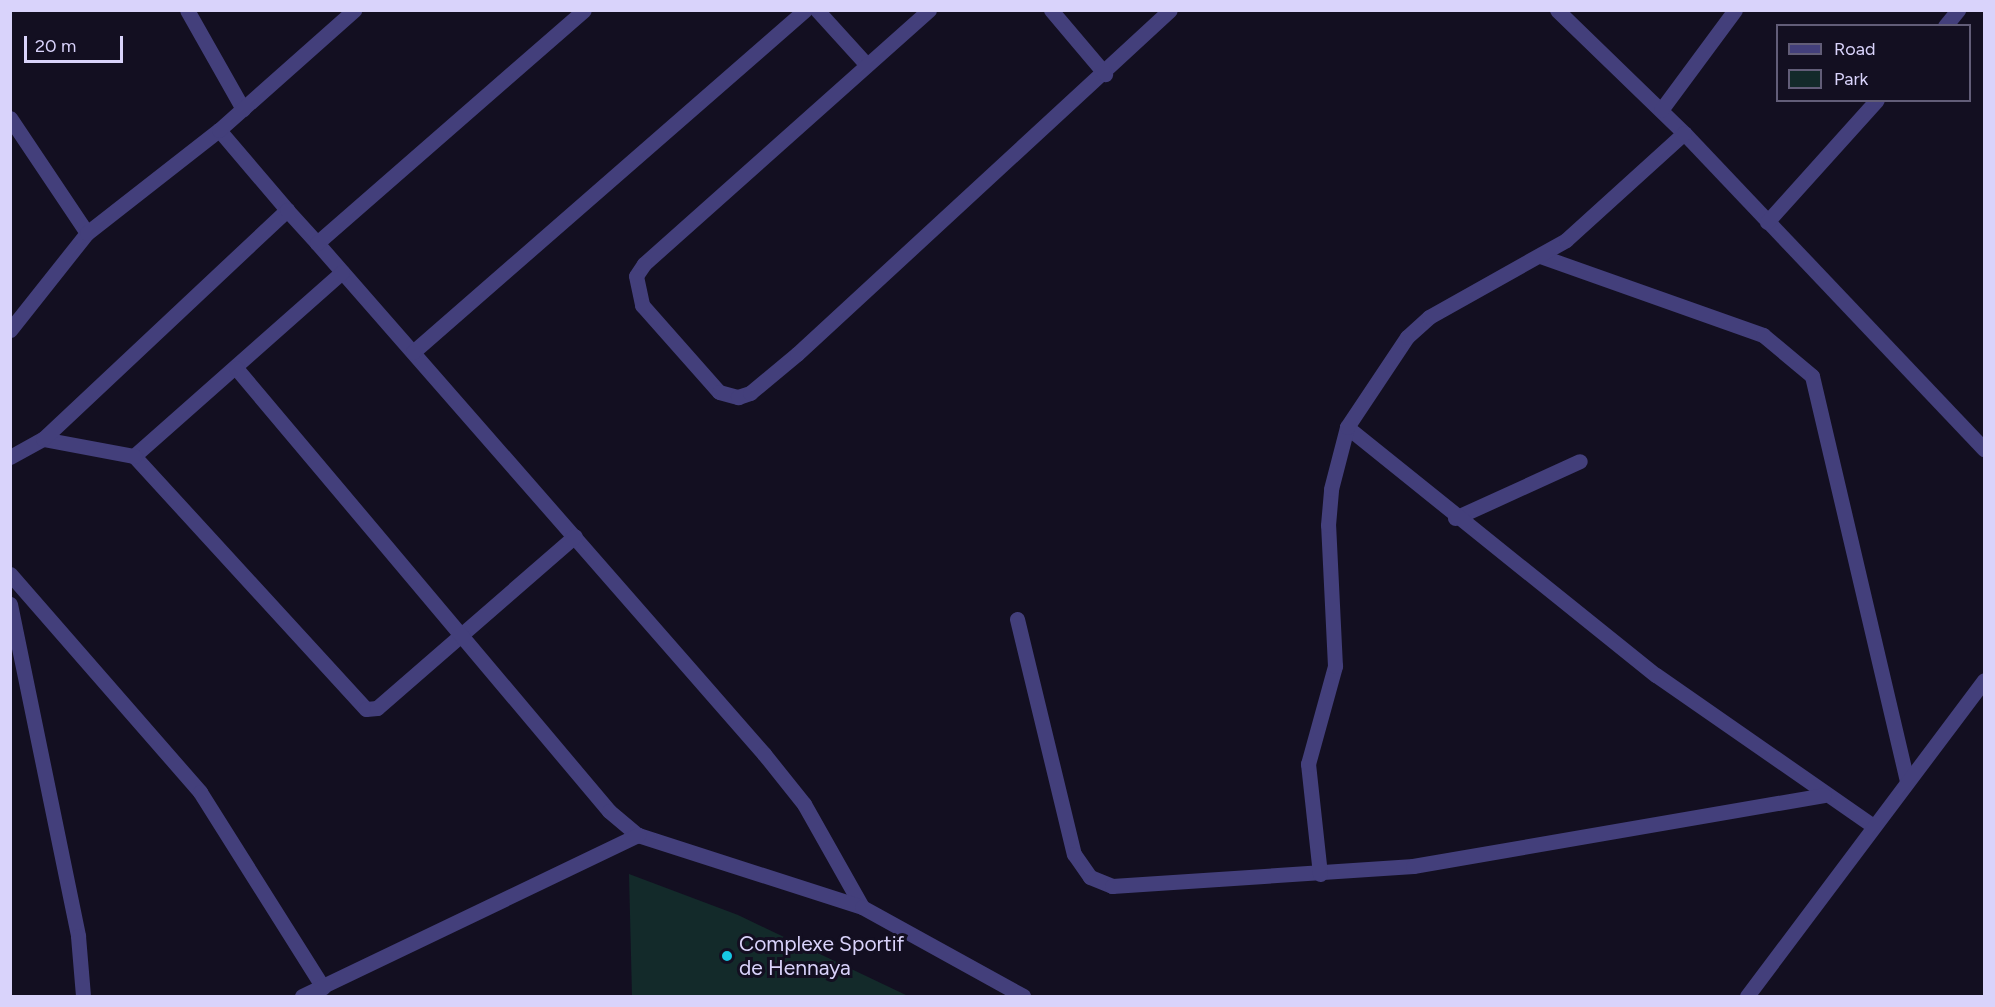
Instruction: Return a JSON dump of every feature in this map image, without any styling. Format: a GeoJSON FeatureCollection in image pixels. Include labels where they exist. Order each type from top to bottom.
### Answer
{"type":"FeatureCollection","features":[{"type":"Feature","properties":{"kind":"street"},"geometry":{"type":"LineString","coordinates":[[187,10],[243,109]]}},
{"type":"Feature","properties":{"kind":"street"},"geometry":{"type":"LineString","coordinates":[[10,330],[87,233],[219,130],[354,10]]}},
{"type":"Feature","properties":{"kind":"street"},"geometry":{"type":"LineString","coordinates":[[317,243],[584,10]]}},
{"type":"Feature","properties":{"kind":"street"},"geometry":{"type":"LineString","coordinates":[[413,352],[805,10]]}},
{"type":"Feature","properties":{"kind":"street"},"geometry":{"type":"LineString","coordinates":[[817,10],[866,64]]}},
{"type":"Feature","properties":{"kind":"street"},"geometry":{"type":"LineString","coordinates":[[929,10],[866,64],[636,276],[642,305],[728,397],[750,393],[797,354],[1105,74],[1170,10]]}},
{"type":"Feature","properties":{"kind":"street"},"geometry":{"type":"LineString","coordinates":[[1051,10],[1105,74]]}},
{"type":"Feature","properties":{"kind":"street"},"geometry":{"type":"LineString","coordinates":[[1557,10],[1572,16],[1984,449]]}},
{"type":"Feature","properties":{"kind":"street"},"geometry":{"type":"LineString","coordinates":[[1661,110],[1735,10]]}},
{"type":"Feature","properties":{"kind":"street"},"geometry":{"type":"LineString","coordinates":[[1947,24],[1958,10]]}},
{"type":"Feature","properties":{"kind":"street"},"geometry":{"type":"LineString","coordinates":[[1767,222],[1875,102]]}},
{"type":"Feature","properties":{"kind":"street"},"geometry":{"type":"LineString","coordinates":[[10,117],[87,233]]}},
{"type":"Feature","properties":{"kind":"street"},"geometry":{"type":"LineString","coordinates":[[219,130],[575,536],[804,804],[862,907]]}},
{"type":"Feature","properties":{"kind":"street"},"geometry":{"type":"LineString","coordinates":[[1320,874],[1308,764],[1335,666],[1328,525],[1331,489],[1347,427],[1407,337],[1429,317],[1540,256],[1626,190],[1683,133]]}},
{"type":"Feature","properties":{"kind":"street"},"geometry":{"type":"LineString","coordinates":[[10,457],[43,438],[287,210]]}},
{"type":"Feature","properties":{"kind":"street"},"geometry":{"type":"LineString","coordinates":[[1540,256],[1763,335],[1812,376],[1907,781]]}},
{"type":"Feature","properties":{"kind":"street"},"geometry":{"type":"LineString","coordinates":[[134,456],[342,272]]}},
{"type":"Feature","properties":{"kind":"street"},"geometry":{"type":"LineString","coordinates":[[236,368],[609,811],[638,835],[862,907],[1023,996]]}},
{"type":"Feature","properties":{"kind":"street"},"geometry":{"type":"LineString","coordinates":[[1347,427],[1455,518],[1656,675],[1824,795],[1872,825]]}},
{"type":"Feature","properties":{"kind":"street"},"geometry":{"type":"LineString","coordinates":[[43,438],[134,456],[366,709],[377,708],[461,638],[575,536]]}},
{"type":"Feature","properties":{"kind":"street"},"geometry":{"type":"LineString","coordinates":[[1455,518],[1580,461]]}},
{"type":"Feature","properties":{"kind":"street"},"geometry":{"type":"LineString","coordinates":[[10,574],[200,792],[323,987]]}},
{"type":"Feature","properties":{"kind":"street"},"geometry":{"type":"LineString","coordinates":[[10,604],[78,936],[83,996]]}},
{"type":"Feature","properties":{"kind":"street"},"geometry":{"type":"LineString","coordinates":[[1017,619],[1074,854],[1090,877],[1112,885],[1320,874],[1413,866],[1824,795]]}},
{"type":"Feature","properties":{"kind":"street"},"geometry":{"type":"LineString","coordinates":[[1747,996],[1872,825],[1984,680]]}},
{"type":"Feature","properties":{"kind":"street"},"geometry":{"type":"LineString","coordinates":[[302,996],[638,835]]}},
{"type":"Feature","properties":{"kind":"green space","name":"Complexe Sportif de Hennaya"},"geometry":{"type":"Polygon","coordinates":[[[629,874],[738,915],[908,996],[632,996],[629,874]]]}},
{"type":"Feature","properties":{"kind":"place","name":"Complexe Sportif de Hennaya"},"geometry":{"type":"Point","coordinates":[727,956]}}]}
